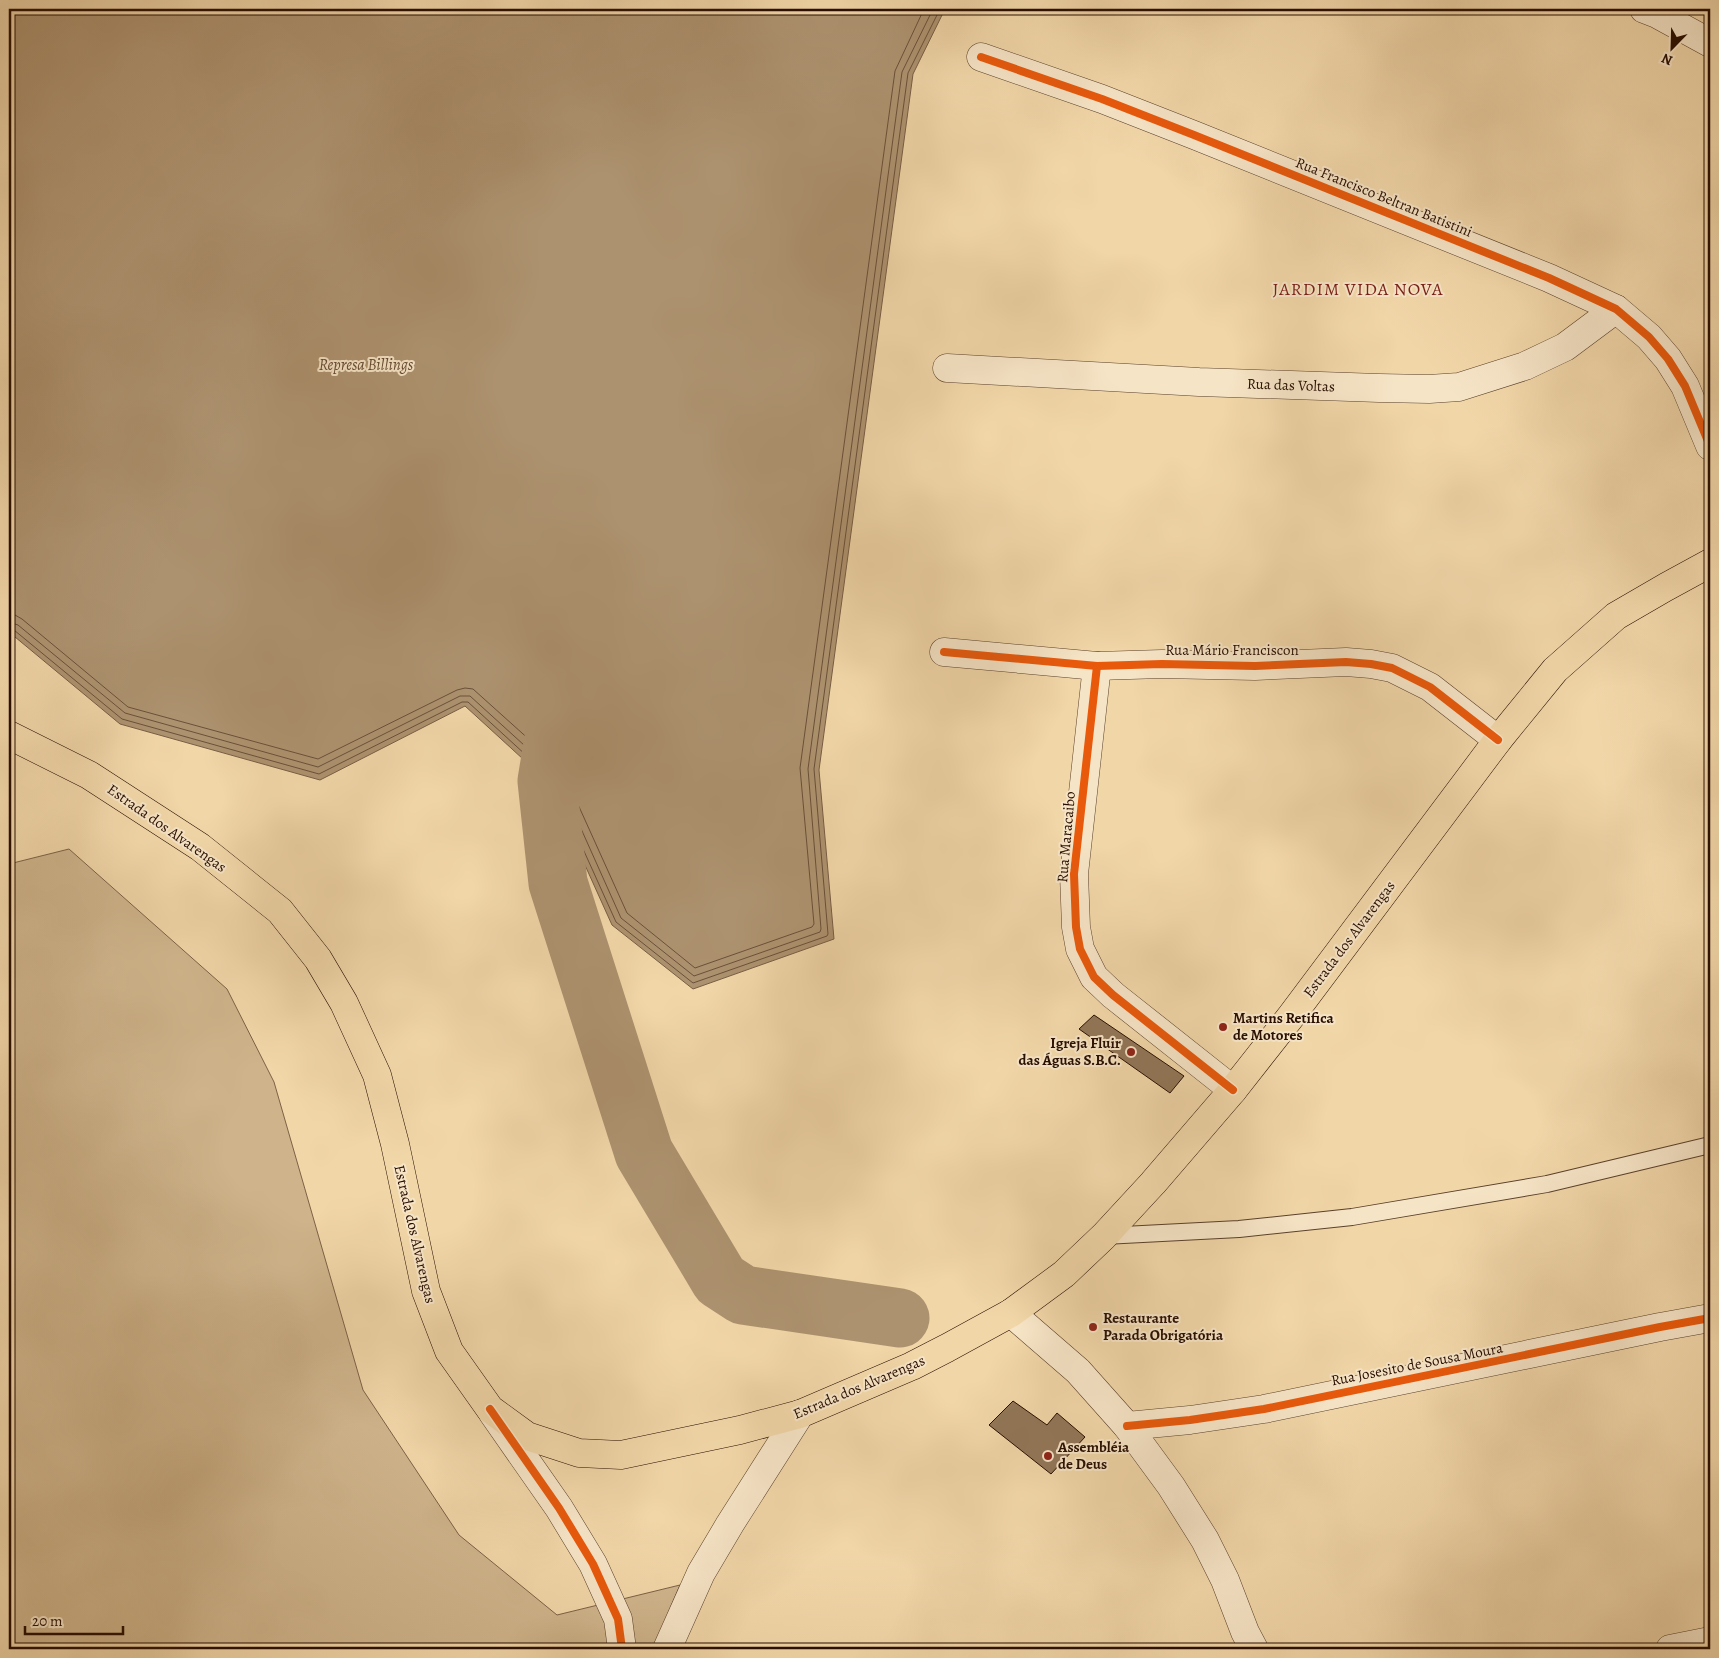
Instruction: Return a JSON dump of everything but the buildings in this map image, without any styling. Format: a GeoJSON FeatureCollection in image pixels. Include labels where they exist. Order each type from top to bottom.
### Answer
{"type":"FeatureCollection","features":[{"type":"Feature","properties":{"kind":"main road","name":"Estrada dos Alvarengas"},"geometry":{"type":"LineString","coordinates":[[9,735],[89,775],[200,847],[280,911],[318,959],[344,1003],[377,1075],[395,1144],[426,1291],[449,1351],[490,1409],[527,1436],[579,1453],[622,1455],[740,1430],[800,1414],[912,1366],[1011,1313],[1064,1274],[1104,1236],[1233,1090],[1292,1015],[1498,740],[1555,670],[1616,616],[1666,586],[1710,563]]}},
{"type":"Feature","properties":{"kind":"street"},"geometry":{"type":"LineString","coordinates":[[1644,9],[1658,14],[1710,43]]}},
{"type":"Feature","properties":{"kind":"street","name":"Rua Francisco Beltran Batistini"},"geometry":{"type":"LineString","coordinates":[[981,57],[1102,99],[1194,135],[1549,278],[1616,309],[1650,337],[1668,359],[1685,386],[1710,446]]}},
{"type":"Feature","properties":{"kind":"street","name":"Rua das Voltas"},"geometry":{"type":"LineString","coordinates":[[947,368],[1226,383],[1429,389],[1459,387],[1525,366],[1549,355],[1565,347],[1616,309]]}},
{"type":"Feature","properties":{"kind":"street","name":"Rua Mário Franciscon"},"geometry":{"type":"LineString","coordinates":[[944,652],[1097,666],[1162,664],[1255,666],[1346,662],[1371,664],[1392,668],[1430,687],[1498,740]]}},
{"type":"Feature","properties":{"kind":"street","name":"Rua Maracaibo"},"geometry":{"type":"LineString","coordinates":[[1097,666],[1074,874],[1076,927],[1080,950],[1094,976],[1113,995],[1233,1090]]}},
{"type":"Feature","properties":{"kind":"street"},"geometry":{"type":"LineString","coordinates":[[1011,1313],[1078,1371],[1127,1426],[1171,1486],[1205,1540],[1225,1580],[1246,1643]]}},
{"type":"Feature","properties":{"kind":"street","name":"Rua Josesito de Sousa Moura"},"geometry":{"type":"LineString","coordinates":[[1127,1426],[1190,1420],[1264,1409],[1710,1318]]}},
{"type":"Feature","properties":{"kind":"street"},"geometry":{"type":"LineString","coordinates":[[490,1409],[559,1508],[593,1564],[618,1619],[622,1649]]}},
{"type":"Feature","properties":{"kind":"street"},"geometry":{"type":"LineString","coordinates":[[667,1649],[701,1573],[800,1414]]}},
{"type":"Feature","properties":{"kind":"street"},"geometry":{"type":"LineString","coordinates":[[1670,1649],[1710,1641]]}},
{"type":"Feature","properties":{"kind":"lane"},"geometry":{"type":"LineString","coordinates":[[1104,1236],[1240,1229],[1352,1217],[1547,1184],[1710,1145]]}},
{"type":"Feature","properties":{"kind":"shaded area"},"geometry":{"type":"Polygon","coordinates":[[[69,849],[227,989],[274,1082],[363,1390],[459,1535],[557,1615],[680,1585],[653,1649],[9,1649],[9,864],[69,849]]]}},
{"type":"Feature","properties":{"kind":"water","name":"Represa Billings"},"geometry":{"type":"Polygon","coordinates":[[[9,9],[945,9],[913,74],[819,770],[834,939],[693,989],[612,925],[547,781],[465,706],[320,780],[120,724],[9,632],[9,9]]]}},
{"type":"Feature","properties":{"kind":"waterway"},"geometry":{"type":"LineString","coordinates":[[560,702],[547,781],[558,883],[644,1153],[720,1280],[743,1295],[900,1318]]}},
{"type":"Feature","properties":{"kind":"cycle path"},"geometry":{"type":"LineString","coordinates":[[981,57],[1102,99],[1194,135],[1549,278],[1616,309],[1649,337],[1668,359],[1685,386],[1710,446]]}},
{"type":"Feature","properties":{"kind":"cycle path"},"geometry":{"type":"LineString","coordinates":[[944,652],[1097,666],[1162,664],[1255,666],[1346,662],[1371,664],[1392,668],[1430,687],[1498,740]]}},
{"type":"Feature","properties":{"kind":"cycle path"},"geometry":{"type":"LineString","coordinates":[[1097,666],[1074,874],[1076,927],[1080,949],[1094,977],[1113,995],[1233,1090]]}},
{"type":"Feature","properties":{"kind":"cycle path"},"geometry":{"type":"LineString","coordinates":[[1127,1426],[1190,1420],[1264,1409],[1710,1318]]}},
{"type":"Feature","properties":{"kind":"cycle path"},"geometry":{"type":"LineString","coordinates":[[490,1409],[559,1508],[593,1564],[618,1619],[622,1649]]}},
{"type":"Feature","properties":{"kind":"place","name":"Martins Retifica de Motores"},"geometry":{"type":"Point","coordinates":[1223,1027]}},
{"type":"Feature","properties":{"kind":"place","name":"Igreja Fluir das Águas S.B.C."},"geometry":{"type":"Point","coordinates":[1131,1052]}},
{"type":"Feature","properties":{"kind":"place","name":"Restaurante Parada Obrigatória"},"geometry":{"type":"Point","coordinates":[1093,1327]}},
{"type":"Feature","properties":{"kind":"place","name":"Assembléia de Deus"},"geometry":{"type":"Point","coordinates":[1048,1456]}},
{"type":"Feature","properties":{"kind":"district","name":"JARDIM VIDA NOVA"},"geometry":{"type":"Point","coordinates":[1358,289]}}]}
